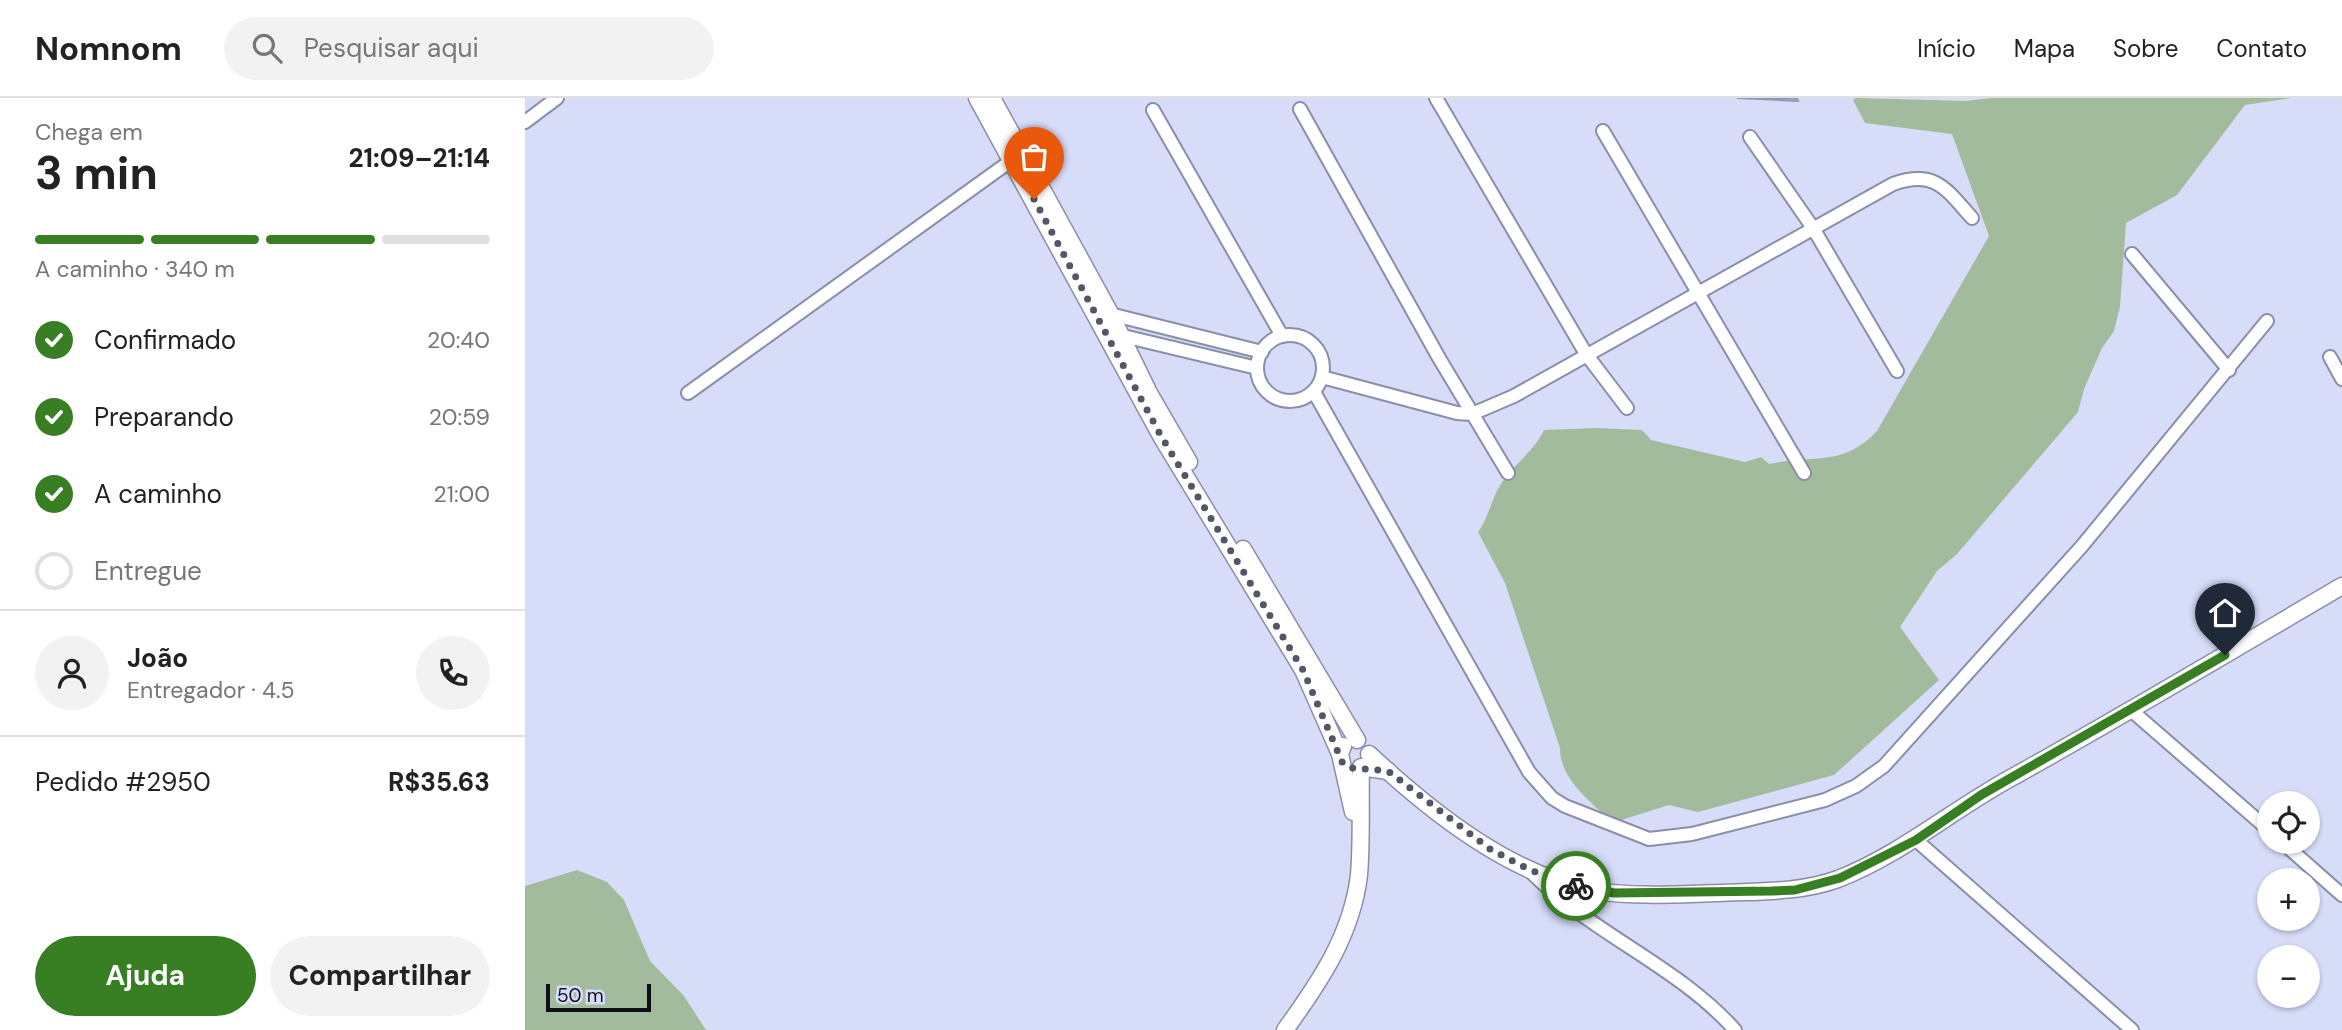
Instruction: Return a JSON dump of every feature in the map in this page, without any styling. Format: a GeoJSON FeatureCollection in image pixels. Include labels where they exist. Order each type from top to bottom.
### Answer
{"type":"FeatureCollection","features":[{"type":"Feature","properties":{"kind":"street"},"geometry":{"type":"LineString","coordinates":[[525,122],[557,98]]}},
{"type":"Feature","properties":{"kind":"street"},"geometry":{"type":"LineString","coordinates":[[977,98],[1102,312],[1121,335],[1166,422],[1357,740],[1365,744],[1359,875],[1340,944],[1327,969],[1285,1030]]}},
{"type":"Feature","properties":{"kind":"street"},"geometry":{"type":"LineString","coordinates":[[992,98],[1102,312],[1105,331],[1161,436],[1303,670],[1342,759],[1359,839]]}},
{"type":"Feature","properties":{"kind":"street"},"geometry":{"type":"LineString","coordinates":[[1436,98],[1586,354],[1627,408]]}},
{"type":"Feature","properties":{"kind":"street"},"geometry":{"type":"LineString","coordinates":[[1300,109],[1472,414],[1508,472]]}},
{"type":"Feature","properties":{"kind":"street"},"geometry":{"type":"LineString","coordinates":[[1153,110],[1282,336]]}},
{"type":"Feature","properties":{"kind":"street"},"geometry":{"type":"LineString","coordinates":[[1603,131],[1804,473]]}},
{"type":"Feature","properties":{"kind":"street"},"geometry":{"type":"LineString","coordinates":[[1750,137],[1812,229],[1897,371]]}},
{"type":"Feature","properties":{"kind":"street"},"geometry":{"type":"LineString","coordinates":[[688,393],[1012,160]]}},
{"type":"Feature","properties":{"kind":"street"},"geometry":{"type":"LineString","coordinates":[[1322,377],[1436,408],[1472,414],[1514,396],[1893,184],[1920,178],[1933,180],[1947,190],[1972,219]]}},
{"type":"Feature","properties":{"kind":"street"},"geometry":{"type":"LineString","coordinates":[[2132,254],[2229,370]]}},
{"type":"Feature","properties":{"kind":"street"},"geometry":{"type":"LineString","coordinates":[[1102,312],[1221,344],[1262,352]]}},
{"type":"Feature","properties":{"kind":"street"},"geometry":{"type":"LineString","coordinates":[[1314,392],[1529,772],[1552,798],[1565,806],[1632,834],[1666,838],[1825,800],[1856,786],[1884,766],[2083,546],[2267,321]]}},
{"type":"Feature","properties":{"kind":"street"},"geometry":{"type":"LineString","coordinates":[[1105,331],[1257,368]]}},
{"type":"Feature","properties":{"kind":"street"},"geometry":{"type":"LineString","coordinates":[[1282,336],[1299,336],[1314,345],[1322,360],[1322,377],[1314,392],[1299,400],[1274,397],[1261,385],[1257,368],[1262,352],[1282,336]]}},
{"type":"Feature","properties":{"kind":"street"},"geometry":{"type":"LineString","coordinates":[[1216,359],[1221,344]]}},
{"type":"Feature","properties":{"kind":"street"},"geometry":{"type":"LineString","coordinates":[[2330,358],[2342,379]]}},
{"type":"Feature","properties":{"kind":"street"},"geometry":{"type":"LineString","coordinates":[[1365,760],[1388,771],[1482,843],[1530,870],[1577,887],[1614,893],[1795,890],[1840,878],[1916,840],[1981,795],[2132,711],[2342,586]]}},
{"type":"Feature","properties":{"kind":"street"},"geometry":{"type":"LineString","coordinates":[[2132,711],[2257,820]]}},
{"type":"Feature","properties":{"kind":"street"},"geometry":{"type":"LineString","coordinates":[[1342,759],[1345,743],[1357,740]]}},
{"type":"Feature","properties":{"kind":"street"},"geometry":{"type":"LineString","coordinates":[[1342,759],[1353,768],[1365,760]]}},
{"type":"Feature","properties":{"kind":"street"},"geometry":{"type":"LineString","coordinates":[[1916,840],[2132,1030]]}},
{"type":"Feature","properties":{"kind":"street"},"geometry":{"type":"LineString","coordinates":[[2296,854],[2342,895]]}},
{"type":"Feature","properties":{"kind":"street"},"geometry":{"type":"LineString","coordinates":[[1530,870],[1578,915],[1686,987],[1735,1030]]}},
{"type":"Feature","properties":{"kind":"green space"},"geometry":{"type":"Polygon","coordinates":[[[1992,98],[2291,98],[2245,105],[2177,195],[2126,223],[2120,307],[2114,331],[2102,348],[2084,389],[2078,412],[1957,554],[1937,571],[1900,627],[1939,680],[1834,775],[1698,812],[1669,805],[1612,823],[1578,789],[1565,770],[1505,583],[1478,532],[1499,487],[1544,430],[1642,430],[1651,440],[1745,462],[1761,457],[1769,464],[1839,455],[1864,443],[1877,431],[1989,236],[1952,134],[1865,123],[1853,100],[1965,101],[1992,98]]]}},
{"type":"Feature","properties":{"kind":"green space"},"geometry":{"type":"Polygon","coordinates":[[[577,870],[607,882],[624,900],[650,961],[684,996],[706,1030],[525,1030],[525,886],[577,870]]]}},
{"type":"Feature","properties":{"kind":"building"},"geometry":{"type":"Polygon","coordinates":[[[1737,98],[1797,98],[1798,101],[1737,98]]]}},
{"type":"Feature","properties":{"kind":"way so far"},"geometry":{"type":"LineString","coordinates":[[1034,199],[1144,407],[1303,670],[1343,764],[1353,768],[1388,771],[1490,849],[1530,870],[1576,886]]}},
{"type":"Feature","properties":{"kind":"route"},"geometry":{"type":"LineString","coordinates":[[1576,886],[1614,893],[1772,891],[1795,890],[1840,878],[1916,840],[1981,795],[2132,711],[2225,655]]}}]}
